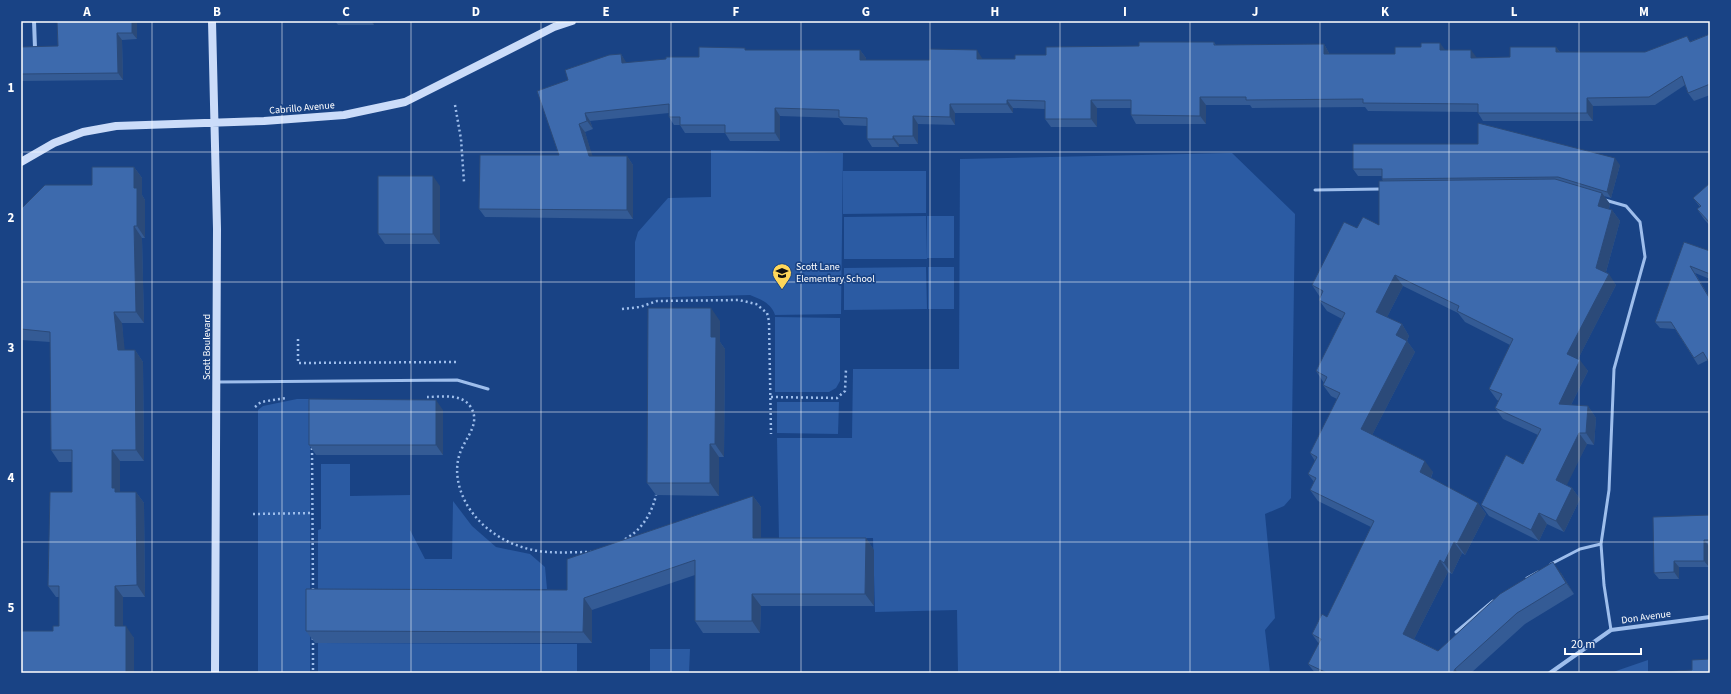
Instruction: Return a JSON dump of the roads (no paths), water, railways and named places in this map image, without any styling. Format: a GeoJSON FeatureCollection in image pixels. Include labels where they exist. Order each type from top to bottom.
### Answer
{"type":"FeatureCollection","features":[{"type":"Feature","properties":{"kind":"main road","name":"Scott Boulevard"},"geometry":{"type":"LineString","coordinates":[[212,21],[215,123],[215,673]]}},
{"type":"Feature","properties":{"kind":"main road","name":"Cabrillo Avenue"},"geometry":{"type":"LineString","coordinates":[[21,162],[54,143],[83,132],[116,126],[264,121],[344,115],[405,102],[554,27],[572,21]]}},
{"type":"Feature","properties":{"kind":"street"},"geometry":{"type":"LineString","coordinates":[[34,21],[35,48]]}},
{"type":"Feature","properties":{"kind":"street","name":"Don Avenue"},"geometry":{"type":"LineString","coordinates":[[1550,673],[1611,630],[1710,617]]}},
{"type":"Feature","properties":{"kind":"lane"},"geometry":{"type":"LineString","coordinates":[[1315,190],[1387,189]]}},
{"type":"Feature","properties":{"kind":"lane"},"geometry":{"type":"LineString","coordinates":[[1598,198],[1626,206],[1640,222],[1645,257],[1614,369],[1609,490],[1601,544],[1604,585],[1611,630]]}},
{"type":"Feature","properties":{"kind":"lane"},"geometry":{"type":"LineString","coordinates":[[216,382],[457,380],[488,389]]}},
{"type":"Feature","properties":{"kind":"lane"},"geometry":{"type":"LineString","coordinates":[[1549,565],[1580,549],[1601,544]]}},
{"type":"Feature","properties":{"kind":"lane"},"geometry":{"type":"LineString","coordinates":[[1525,580],[1543,568]]}},
{"type":"Feature","properties":{"kind":"lane"},"geometry":{"type":"LineString","coordinates":[[1456,632],[1499,596]]}},
{"type":"Feature","properties":{"kind":"place","name":"Scott Lane Elementary School"},"geometry":{"type":"Point","coordinates":[782,290]}}]}
